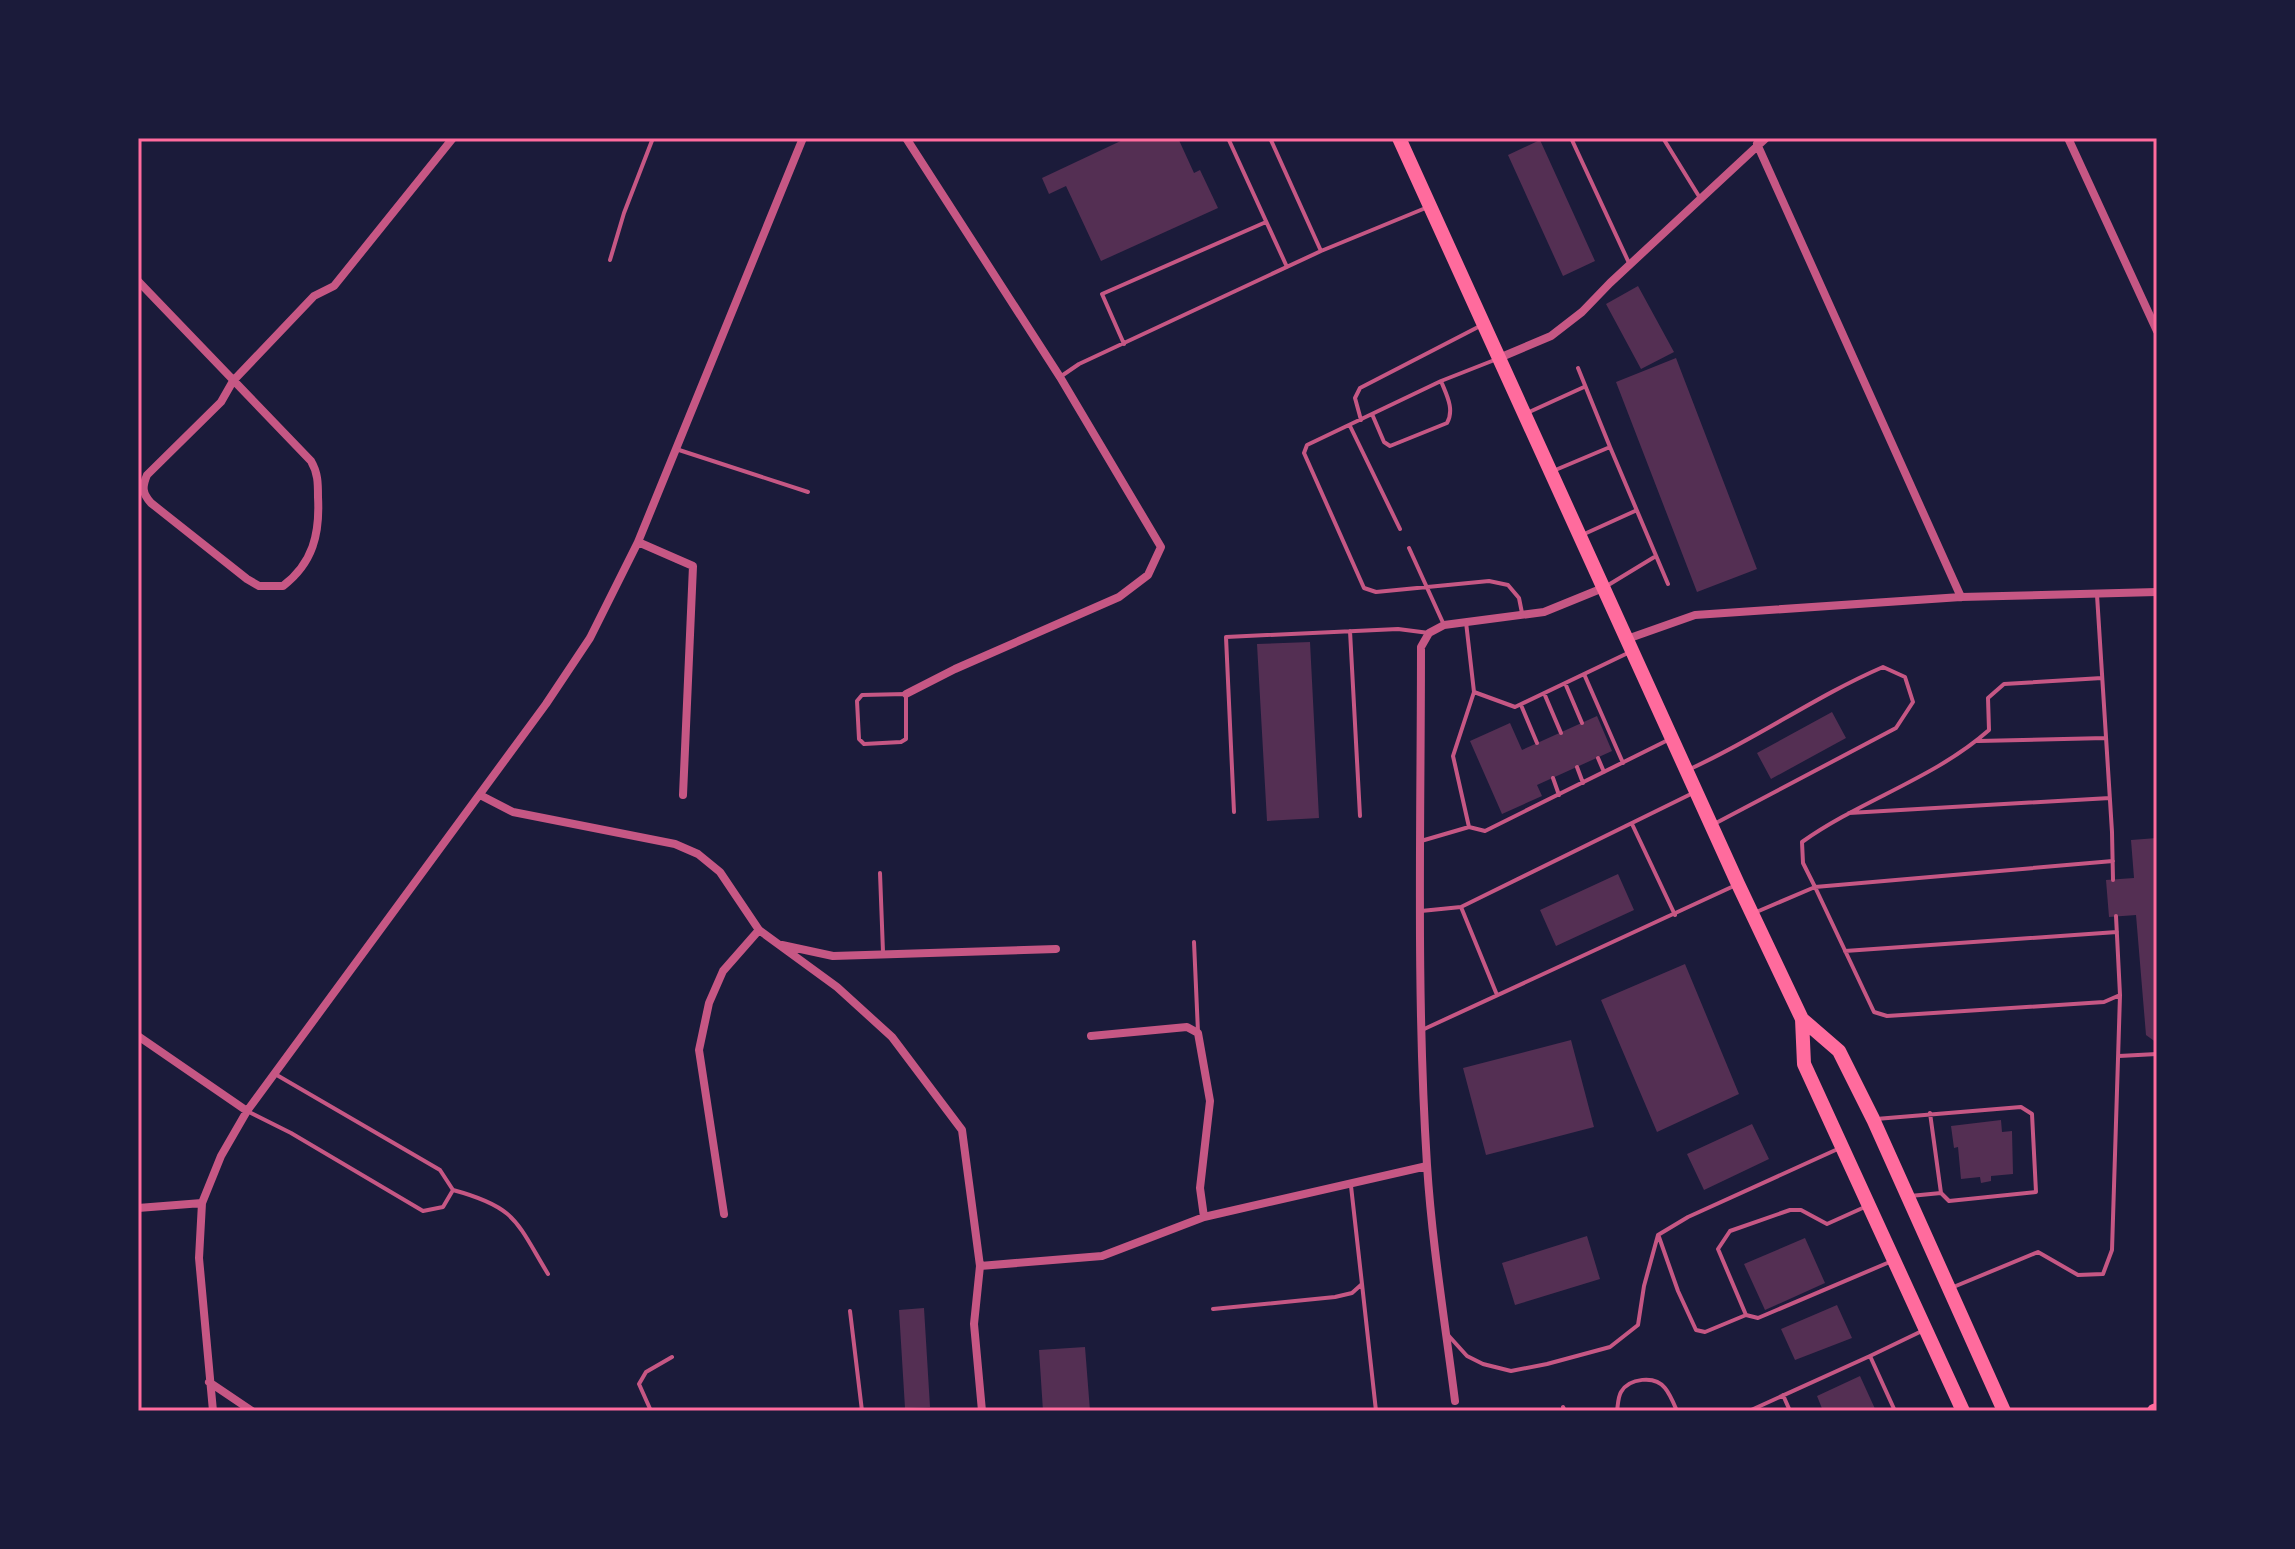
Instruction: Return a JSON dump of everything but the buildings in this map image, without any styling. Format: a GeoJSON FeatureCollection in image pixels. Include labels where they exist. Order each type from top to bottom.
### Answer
{"type":"FeatureCollection","features":[{"type":"Feature","properties":{"kind":"main road"},"geometry":{"type":"LineString","coordinates":[[1399,138],[1710,826],[1802,1019],[1804,1064],[1963,1411]]}},
{"type":"Feature","properties":{"kind":"main road"},"geometry":{"type":"LineString","coordinates":[[1802,1019],[1839,1051],[1873,1119],[2004,1411]]}},
{"type":"Feature","properties":{"kind":"street"},"geometry":{"type":"LineString","coordinates":[[138,281],[233,381],[311,461],[317,471],[318,534],[304,565],[283,586],[259,586],[247,579],[144,495],[147,475],[221,402],[233,381],[314,296],[334,286],[453,138]]}},
{"type":"Feature","properties":{"kind":"street"},"geometry":{"type":"LineString","coordinates":[[213,1411],[199,1258],[202,1203],[221,1156],[247,1111],[546,704],[590,638],[638,542],[803,138]]}},
{"type":"Feature","properties":{"kind":"street"},"geometry":{"type":"LineString","coordinates":[[906,138],[1060,377],[1161,547],[1148,575],[1119,597],[955,669],[906,694]]}},
{"type":"Feature","properties":{"kind":"street"},"geometry":{"type":"LineString","coordinates":[[1499,358],[1551,336],[1582,312],[1629,264],[1766,138]]}},
{"type":"Feature","properties":{"kind":"street"},"geometry":{"type":"LineString","coordinates":[[2068,138],[2157,331]]}},
{"type":"Feature","properties":{"kind":"street"},"geometry":{"type":"LineString","coordinates":[[1757,144],[1961,597]]}},
{"type":"Feature","properties":{"kind":"street"},"geometry":{"type":"LineString","coordinates":[[638,542],[693,566],[683,795]]}},
{"type":"Feature","properties":{"kind":"street"},"geometry":{"type":"LineString","coordinates":[[1455,1401],[1436,1266],[1427,1166],[1422,1030],[1421,647],[1429,633],[1444,625],[1544,612],[1603,588]]}},
{"type":"Feature","properties":{"kind":"street"},"geometry":{"type":"LineString","coordinates":[[1629,645],[1695,615],[1961,597],[2157,592]]}},
{"type":"Feature","properties":{"kind":"street"},"geometry":{"type":"LineString","coordinates":[[480,795],[513,812],[566,825],[675,844],[698,854],[720,872],[759,930],[810,965],[892,1037],[962,1130],[980,1266],[974,1324],[982,1411]]}},
{"type":"Feature","properties":{"kind":"street"},"geometry":{"type":"LineString","coordinates":[[724,1214],[699,1050],[709,1003],[723,971],[759,930]]}},
{"type":"Feature","properties":{"kind":"street"},"geometry":{"type":"LineString","coordinates":[[776,944],[833,956],[1056,949]]}},
{"type":"Feature","properties":{"kind":"street"},"geometry":{"type":"LineString","coordinates":[[1091,1036],[1187,1027],[1198,1033],[1210,1101],[1200,1188],[1204,1217]]}},
{"type":"Feature","properties":{"kind":"street"},"geometry":{"type":"LineString","coordinates":[[138,1036],[247,1111]]}},
{"type":"Feature","properties":{"kind":"street"},"geometry":{"type":"LineString","coordinates":[[980,1266],[1102,1256],[1204,1217],[1427,1166]]}},
{"type":"Feature","properties":{"kind":"street"},"geometry":{"type":"LineString","coordinates":[[138,1208],[202,1203]]}},
{"type":"Feature","properties":{"kind":"street"},"geometry":{"type":"LineString","coordinates":[[209,1382],[252,1411]]}},
{"type":"Feature","properties":{"kind":"lane"},"geometry":{"type":"LineString","coordinates":[[610,260],[624,213],[653,138]]}},
{"type":"Feature","properties":{"kind":"lane"},"geometry":{"type":"LineString","coordinates":[[1228,138],[1288,267]]}},
{"type":"Feature","properties":{"kind":"lane"},"geometry":{"type":"LineString","coordinates":[[1270,138],[1321,251]]}},
{"type":"Feature","properties":{"kind":"lane"},"geometry":{"type":"LineString","coordinates":[[1571,138],[1629,264]]}},
{"type":"Feature","properties":{"kind":"lane"},"geometry":{"type":"LineString","coordinates":[[1663,138],[1700,198]]}},
{"type":"Feature","properties":{"kind":"lane"},"geometry":{"type":"LineString","coordinates":[[1060,377],[1079,364],[1321,251],[1430,206]]}},
{"type":"Feature","properties":{"kind":"lane"},"geometry":{"type":"LineString","coordinates":[[1124,344],[1102,294],[1266,222]]}},
{"type":"Feature","properties":{"kind":"lane"},"geometry":{"type":"LineString","coordinates":[[1361,420],[1355,398],[1360,388],[1484,324]]}},
{"type":"Feature","properties":{"kind":"lane"},"geometry":{"type":"LineString","coordinates":[[1499,358],[1441,381],[1307,445],[1304,453],[1364,588],[1376,592],[1489,581],[1508,585],[1519,598],[1523,615]]}},
{"type":"Feature","properties":{"kind":"lane"},"geometry":{"type":"LineString","coordinates":[[1578,368],[1668,584]]}},
{"type":"Feature","properties":{"kind":"lane"},"geometry":{"type":"LineString","coordinates":[[1372,414],[1384,442],[1390,446],[1447,423],[1451,407],[1441,381]]}},
{"type":"Feature","properties":{"kind":"lane"},"geometry":{"type":"LineString","coordinates":[[1525,414],[1585,386]]}},
{"type":"Feature","properties":{"kind":"lane"},"geometry":{"type":"LineString","coordinates":[[1350,426],[1400,529]]}},
{"type":"Feature","properties":{"kind":"lane"},"geometry":{"type":"LineString","coordinates":[[1550,472],[1610,447]]}},
{"type":"Feature","properties":{"kind":"lane"},"geometry":{"type":"LineString","coordinates":[[676,449],[808,492]]}},
{"type":"Feature","properties":{"kind":"lane"},"geometry":{"type":"LineString","coordinates":[[1579,536],[1636,510]]}},
{"type":"Feature","properties":{"kind":"lane"},"geometry":{"type":"LineString","coordinates":[[1409,548],[1444,625]]}},
{"type":"Feature","properties":{"kind":"lane"},"geometry":{"type":"LineString","coordinates":[[1603,588],[1656,556]]}},
{"type":"Feature","properties":{"kind":"lane"},"geometry":{"type":"LineString","coordinates":[[2097,594],[2113,880]]}},
{"type":"Feature","properties":{"kind":"lane"},"geometry":{"type":"LineString","coordinates":[[1466,622],[1474,692],[1453,756],[1469,827]]}},
{"type":"Feature","properties":{"kind":"lane"},"geometry":{"type":"LineString","coordinates":[[1234,812],[1226,637],[1398,629],[1429,633]]}},
{"type":"Feature","properties":{"kind":"lane"},"geometry":{"type":"LineString","coordinates":[[1350,631],[1360,816]]}},
{"type":"Feature","properties":{"kind":"lane"},"geometry":{"type":"LineString","coordinates":[[1474,692],[1515,707],[1584,674],[1629,645]]}},
{"type":"Feature","properties":{"kind":"lane"},"geometry":{"type":"LineString","coordinates":[[1686,771],[1731,751],[1843,685],[1883,667],[1905,677],[1913,702],[1896,728],[1710,826]]}},
{"type":"Feature","properties":{"kind":"lane"},"geometry":{"type":"LineString","coordinates":[[1584,674],[1623,763]]}},
{"type":"Feature","properties":{"kind":"lane"},"geometry":{"type":"LineString","coordinates":[[2102,678],[2004,684],[1988,698],[1989,730],[1978,741],[1802,842],[1803,863],[1874,1012],[1887,1016],[2104,1002],[2120,995]]}},
{"type":"Feature","properties":{"kind":"lane"},"geometry":{"type":"LineString","coordinates":[[1565,683],[1582,723]]}},
{"type":"Feature","properties":{"kind":"lane"},"geometry":{"type":"LineString","coordinates":[[1544,693],[1561,733]]}},
{"type":"Feature","properties":{"kind":"lane"},"geometry":{"type":"LineString","coordinates":[[906,694],[906,739],[864,744],[859,739],[857,701],[862,695],[906,694]]}},
{"type":"Feature","properties":{"kind":"lane"},"geometry":{"type":"LineString","coordinates":[[1521,704],[1537,743]]}},
{"type":"Feature","properties":{"kind":"lane"},"geometry":{"type":"LineString","coordinates":[[1978,741],[2106,738]]}},
{"type":"Feature","properties":{"kind":"lane"},"geometry":{"type":"LineString","coordinates":[[1421,841],[1469,827],[1485,831],[1671,739]]}},
{"type":"Feature","properties":{"kind":"lane"},"geometry":{"type":"LineString","coordinates":[[1598,758],[1604,772]]}},
{"type":"Feature","properties":{"kind":"lane"},"geometry":{"type":"LineString","coordinates":[[1577,767],[1583,783]]}},
{"type":"Feature","properties":{"kind":"lane"},"geometry":{"type":"LineString","coordinates":[[1553,778],[1559,795]]}},
{"type":"Feature","properties":{"kind":"lane"},"geometry":{"type":"LineString","coordinates":[[1421,911],[1461,907],[1695,792]]}},
{"type":"Feature","properties":{"kind":"lane"},"geometry":{"type":"LineString","coordinates":[[1847,814],[2110,798]]}},
{"type":"Feature","properties":{"kind":"lane"},"geometry":{"type":"LineString","coordinates":[[1632,824],[1675,915]]}},
{"type":"Feature","properties":{"kind":"lane"},"geometry":{"type":"LineString","coordinates":[[1752,914],[1815,887],[2113,861]]}},
{"type":"Feature","properties":{"kind":"lane"},"geometry":{"type":"LineString","coordinates":[[880,873],[883,954]]}},
{"type":"Feature","properties":{"kind":"lane"},"geometry":{"type":"LineString","coordinates":[[1422,1030],[1738,884]]}},
{"type":"Feature","properties":{"kind":"lane"},"geometry":{"type":"LineString","coordinates":[[1461,907],[1497,995]]}},
{"type":"Feature","properties":{"kind":"lane"},"geometry":{"type":"LineString","coordinates":[[1950,1288],[2038,1252],[2078,1275],[2103,1274],[2112,1250],[2120,995],[2116,916]]}},
{"type":"Feature","properties":{"kind":"lane"},"geometry":{"type":"LineString","coordinates":[[1845,951],[2117,932]]}},
{"type":"Feature","properties":{"kind":"lane"},"geometry":{"type":"LineString","coordinates":[[1194,942],[1198,1033]]}},
{"type":"Feature","properties":{"kind":"lane"},"geometry":{"type":"LineString","coordinates":[[2118,1057],[2157,1054]]}},
{"type":"Feature","properties":{"kind":"lane"},"geometry":{"type":"LineString","coordinates":[[274,1074],[440,1170],[453,1190],[487,1199],[513,1216],[548,1274]]}},
{"type":"Feature","properties":{"kind":"lane"},"geometry":{"type":"LineString","coordinates":[[1873,1119],[1930,1113],[2021,1107],[2032,1114],[2036,1192],[1949,1201],[1941,1193],[1930,1113]]}},
{"type":"Feature","properties":{"kind":"lane"},"geometry":{"type":"LineString","coordinates":[[247,1111],[291,1133],[423,1211],[443,1207],[453,1190]]}},
{"type":"Feature","properties":{"kind":"lane"},"geometry":{"type":"LineString","coordinates":[[1447,1334],[1467,1356],[1483,1364],[1511,1371],[1610,1347],[1638,1325],[1644,1286],[1658,1235],[1688,1217],[1842,1147]]}},
{"type":"Feature","properties":{"kind":"lane"},"geometry":{"type":"LineString","coordinates":[[1351,1183],[1376,1411]]}},
{"type":"Feature","properties":{"kind":"lane"},"geometry":{"type":"LineString","coordinates":[[1907,1196],[1941,1193]]}},
{"type":"Feature","properties":{"kind":"lane"},"geometry":{"type":"LineString","coordinates":[[1746,1315],[1718,1249],[1730,1231],[1790,1210],[1801,1210],[1827,1224],[1869,1205]]}},
{"type":"Feature","properties":{"kind":"lane"},"geometry":{"type":"LineString","coordinates":[[1658,1235],[1696,1330],[1705,1332],[1746,1315],[1758,1318],[1894,1261]]}},
{"type":"Feature","properties":{"kind":"lane"},"geometry":{"type":"LineString","coordinates":[[1213,1309],[1335,1297],[1352,1293],[1362,1284]]}},
{"type":"Feature","properties":{"kind":"lane"},"geometry":{"type":"LineString","coordinates":[[850,1311],[862,1411]]}},
{"type":"Feature","properties":{"kind":"lane"},"geometry":{"type":"LineString","coordinates":[[1749,1411],[1926,1329]]}},
{"type":"Feature","properties":{"kind":"lane"},"geometry":{"type":"LineString","coordinates":[[1870,1356],[1895,1411]]}},
{"type":"Feature","properties":{"kind":"lane"},"geometry":{"type":"LineString","coordinates":[[651,1411],[639,1384],[646,1372],[672,1357]]}},
{"type":"Feature","properties":{"kind":"lane"},"geometry":{"type":"LineString","coordinates":[[1617,1411],[1620,1393],[1629,1384],[1641,1380],[1657,1381],[1666,1388],[1677,1411]]}},
{"type":"Feature","properties":{"kind":"lane"},"geometry":{"type":"LineString","coordinates":[[1783,1395],[1790,1411]]}}]}
